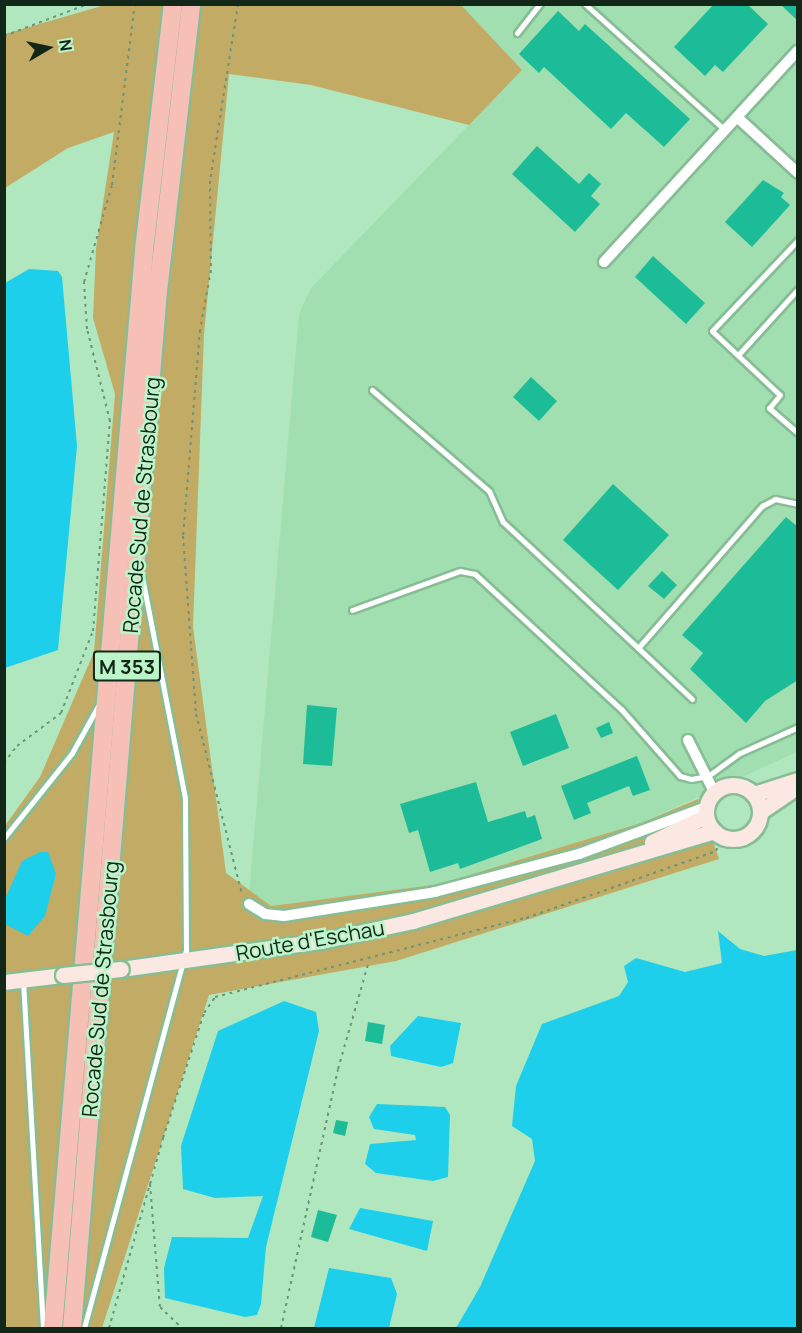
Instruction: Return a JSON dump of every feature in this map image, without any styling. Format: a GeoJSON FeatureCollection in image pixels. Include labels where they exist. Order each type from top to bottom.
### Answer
{"type":"FeatureCollection","features":[{"type":"Feature","properties":{"kind":"highway","name":"Rocade Sud de Strasbourg"},"geometry":{"type":"LineString","coordinates":[[53,1329],[157,108],[173,4]]}},
{"type":"Feature","properties":{"kind":"highway","name":"Rocade Sud de Strasbourg"},"geometry":{"type":"LineString","coordinates":[[72,1329],[174,126],[191,4]]}},
{"type":"Feature","properties":{"kind":"main road"},"geometry":{"type":"LineString","coordinates":[[798,780],[754,794],[730,785],[714,792],[706,812],[718,834],[748,835],[760,812],[798,786]]}},
{"type":"Feature","properties":{"kind":"main road"},"geometry":{"type":"LineString","coordinates":[[754,794],[760,812]]}},
{"type":"Feature","properties":{"kind":"main road","name":"Route d'Eschau"},"geometry":{"type":"LineString","coordinates":[[608,864],[706,812]]}},
{"type":"Feature","properties":{"kind":"main road","name":"Route d'Eschau"},"geometry":{"type":"LineString","coordinates":[[4,982],[183,961],[413,921],[718,834]]}},
{"type":"Feature","properties":{"kind":"street"},"geometry":{"type":"LineString","coordinates":[[604,262],[798,50]]}},
{"type":"Feature","properties":{"kind":"street"},"geometry":{"type":"LineString","coordinates":[[737,117],[798,173]]}},
{"type":"Feature","properties":{"kind":"street"},"geometry":{"type":"LineString","coordinates":[[688,740],[714,792]]}},
{"type":"Feature","properties":{"kind":"street","name":"Route d'Eschau"},"geometry":{"type":"LineString","coordinates":[[249,904],[265,914],[284,916],[435,892],[579,854],[706,812]]}},
{"type":"Feature","properties":{"kind":"lane"},"geometry":{"type":"LineString","coordinates":[[517,33],[540,4]]}},
{"type":"Feature","properties":{"kind":"lane"},"geometry":{"type":"LineString","coordinates":[[585,4],[725,130]]}},
{"type":"Feature","properties":{"kind":"lane"},"geometry":{"type":"LineString","coordinates":[[798,240],[712,331],[780,395],[769,408],[798,433]]}},
{"type":"Feature","properties":{"kind":"lane"},"geometry":{"type":"LineString","coordinates":[[738,355],[798,289]]}},
{"type":"Feature","properties":{"kind":"lane"},"geometry":{"type":"LineString","coordinates":[[372,390],[489,491],[503,522],[692,699]]}},
{"type":"Feature","properties":{"kind":"lane"},"geometry":{"type":"LineString","coordinates":[[638,648],[762,506],[784,498],[798,504]]}},
{"type":"Feature","properties":{"kind":"lane"},"geometry":{"type":"LineString","coordinates":[[84,1329],[183,961],[185,798],[137,550]]}},
{"type":"Feature","properties":{"kind":"lane"},"geometry":{"type":"LineString","coordinates":[[352,610],[460,571],[475,574],[621,709],[681,776],[708,776],[740,753],[798,727]]}},
{"type":"Feature","properties":{"kind":"lane"},"geometry":{"type":"LineString","coordinates":[[4,838],[92,722],[109,664]]}},
{"type":"Feature","properties":{"kind":"lane"},"geometry":{"type":"LineString","coordinates":[[23,980],[43,1329]]}},
{"type":"Feature","properties":{"kind":"path"},"geometry":{"type":"LineString","coordinates":[[4,36],[88,4]]}},
{"type":"Feature","properties":{"kind":"path"},"geometry":{"type":"LineString","coordinates":[[4,763],[17,746],[61,713],[93,631],[110,421],[87,329],[84,282],[111,185],[135,4]]}},
{"type":"Feature","properties":{"kind":"path"},"geometry":{"type":"LineString","coordinates":[[238,4],[211,171],[211,270],[200,330],[183,536],[196,714],[236,877],[249,904]]}},
{"type":"Feature","properties":{"kind":"path"},"geometry":{"type":"LineString","coordinates":[[109,1329],[150,1181],[204,1013],[215,997],[369,961],[526,918],[716,851],[718,834]]}},
{"type":"Feature","properties":{"kind":"path"},"geometry":{"type":"LineString","coordinates":[[281,1329],[338,1069],[369,961]]}},
{"type":"Feature","properties":{"kind":"path"},"geometry":{"type":"LineString","coordinates":[[150,1181],[160,1307],[182,1329]]}},
{"type":"Feature","properties":{"kind":"shaded area"},"geometry":{"type":"Polygon","coordinates":[[[105,5],[461,5],[522,70],[469,125],[311,85],[229,74],[204,334],[193,627],[226,873],[271,906],[440,884],[641,823],[698,799],[719,859],[396,961],[209,995],[102,1328],[5,1328],[4,827],[40,777],[94,652],[115,394],[93,318],[96,249],[114,132],[68,148],[5,188],[5,34],[105,5]]]}},
{"type":"Feature","properties":{"kind":"shaded area"},"geometry":{"type":"Polygon","coordinates":[[[460,5],[797,5],[797,752],[641,823],[542,856],[440,884],[271,906],[249,894],[299,314],[311,288],[522,70],[460,5]]]}},
{"type":"Feature","properties":{"kind":"water"},"geometry":{"type":"Polygon","coordinates":[[[29,269],[58,271],[62,277],[77,446],[58,650],[5,668],[5,283],[29,269]]]}},
{"type":"Feature","properties":{"kind":"water"},"geometry":{"type":"Polygon","coordinates":[[[40,852],[48,852],[56,874],[45,916],[28,936],[5,924],[5,899],[22,861],[40,852]]]}},
{"type":"Feature","properties":{"kind":"water"},"geometry":{"type":"Polygon","coordinates":[[[718,931],[740,949],[764,956],[797,950],[797,1328],[456,1328],[480,1287],[535,1161],[532,1139],[512,1126],[516,1086],[542,1024],[619,996],[628,982],[624,966],[636,958],[685,972],[722,963],[718,931]]]}},
{"type":"Feature","properties":{"kind":"water"},"geometry":{"type":"Polygon","coordinates":[[[284,1001],[316,1012],[319,1031],[266,1247],[261,1304],[257,1315],[245,1317],[165,1298],[164,1268],[172,1237],[248,1238],[263,1196],[215,1198],[183,1189],[181,1146],[218,1031],[284,1001]]]}},
{"type":"Feature","properties":{"kind":"water"},"geometry":{"type":"Polygon","coordinates":[[[418,1016],[461,1023],[453,1063],[441,1067],[391,1056],[390,1046],[418,1016]]]}},
{"type":"Feature","properties":{"kind":"water"},"geometry":{"type":"Polygon","coordinates":[[[377,1104],[445,1107],[450,1115],[448,1177],[433,1181],[376,1173],[365,1164],[370,1144],[416,1140],[415,1135],[374,1129],[369,1117],[377,1104]]]}},
{"type":"Feature","properties":{"kind":"water"},"geometry":{"type":"Polygon","coordinates":[[[360,1208],[433,1221],[427,1251],[349,1229],[360,1208]]]}},
{"type":"Feature","properties":{"kind":"water"},"geometry":{"type":"Polygon","coordinates":[[[329,1268],[391,1278],[397,1294],[389,1328],[314,1328],[329,1268]]]}},
{"type":"Feature","properties":{"kind":"building"},"geometry":{"type":"Polygon","coordinates":[[[714,4],[747,4],[768,24],[723,72],[715,65],[705,76],[674,47],[714,4]]]}},
{"type":"Feature","properties":{"kind":"building"},"geometry":{"type":"Polygon","coordinates":[[[780,4],[798,4],[798,21],[780,4]]]}},
{"type":"Feature","properties":{"kind":"building"},"geometry":{"type":"Polygon","coordinates":[[[558,11],[579,31],[585,24],[690,119],[664,147],[626,113],[611,129],[544,67],[539,73],[519,54],[558,11]]]}},
{"type":"Feature","properties":{"kind":"building"},"geometry":{"type":"Polygon","coordinates":[[[537,146],[579,184],[589,173],[601,184],[591,196],[600,204],[575,232],[512,174],[537,146]]]}},
{"type":"Feature","properties":{"kind":"building"},"geometry":{"type":"Polygon","coordinates":[[[763,180],[784,193],[781,197],[790,205],[752,247],[725,222],[763,180]]]}},
{"type":"Feature","properties":{"kind":"building"},"geometry":{"type":"Polygon","coordinates":[[[653,256],[705,303],[686,324],[635,277],[653,256]]]}},
{"type":"Feature","properties":{"kind":"building"},"geometry":{"type":"Polygon","coordinates":[[[531,377],[557,401],[539,421],[513,397],[531,377]]]}},
{"type":"Feature","properties":{"kind":"building"},"geometry":{"type":"Polygon","coordinates":[[[613,484],[669,535],[618,590],[563,540],[613,484]]]}},
{"type":"Feature","properties":{"kind":"building"},"geometry":{"type":"Polygon","coordinates":[[[786,517],[798,527],[798,680],[765,701],[746,723],[690,669],[703,653],[682,635],[786,517]]]}},
{"type":"Feature","properties":{"kind":"building"},"geometry":{"type":"Polygon","coordinates":[[[662,571],[677,585],[664,599],[648,586],[662,571]]]}},
{"type":"Feature","properties":{"kind":"building"},"geometry":{"type":"Polygon","coordinates":[[[307,705],[337,708],[332,766],[303,764],[307,705]]]}},
{"type":"Feature","properties":{"kind":"building"},"geometry":{"type":"Polygon","coordinates":[[[556,714],[569,748],[523,766],[510,732],[556,714]]]}},
{"type":"Feature","properties":{"kind":"building"},"geometry":{"type":"Polygon","coordinates":[[[609,722],[613,733],[601,738],[596,728],[609,722]]]}},
{"type":"Feature","properties":{"kind":"building"},"geometry":{"type":"Polygon","coordinates":[[[637,756],[650,790],[633,796],[629,786],[587,803],[591,813],[574,820],[561,786],[637,756]]]}},
{"type":"Feature","properties":{"kind":"building"},"geometry":{"type":"Polygon","coordinates":[[[476,782],[488,822],[525,811],[527,818],[535,815],[542,839],[460,869],[458,863],[430,872],[418,830],[409,833],[400,804],[476,782]]]}},
{"type":"Feature","properties":{"kind":"building"},"geometry":{"type":"Polygon","coordinates":[[[368,1022],[385,1025],[382,1044],[365,1041],[368,1022]]]}},
{"type":"Feature","properties":{"kind":"building"},"geometry":{"type":"Polygon","coordinates":[[[336,1120],[348,1122],[345,1136],[333,1133],[336,1120]]]}},
{"type":"Feature","properties":{"kind":"building"},"geometry":{"type":"Polygon","coordinates":[[[318,1210],[337,1215],[328,1242],[311,1237],[318,1210]]]}}]}
